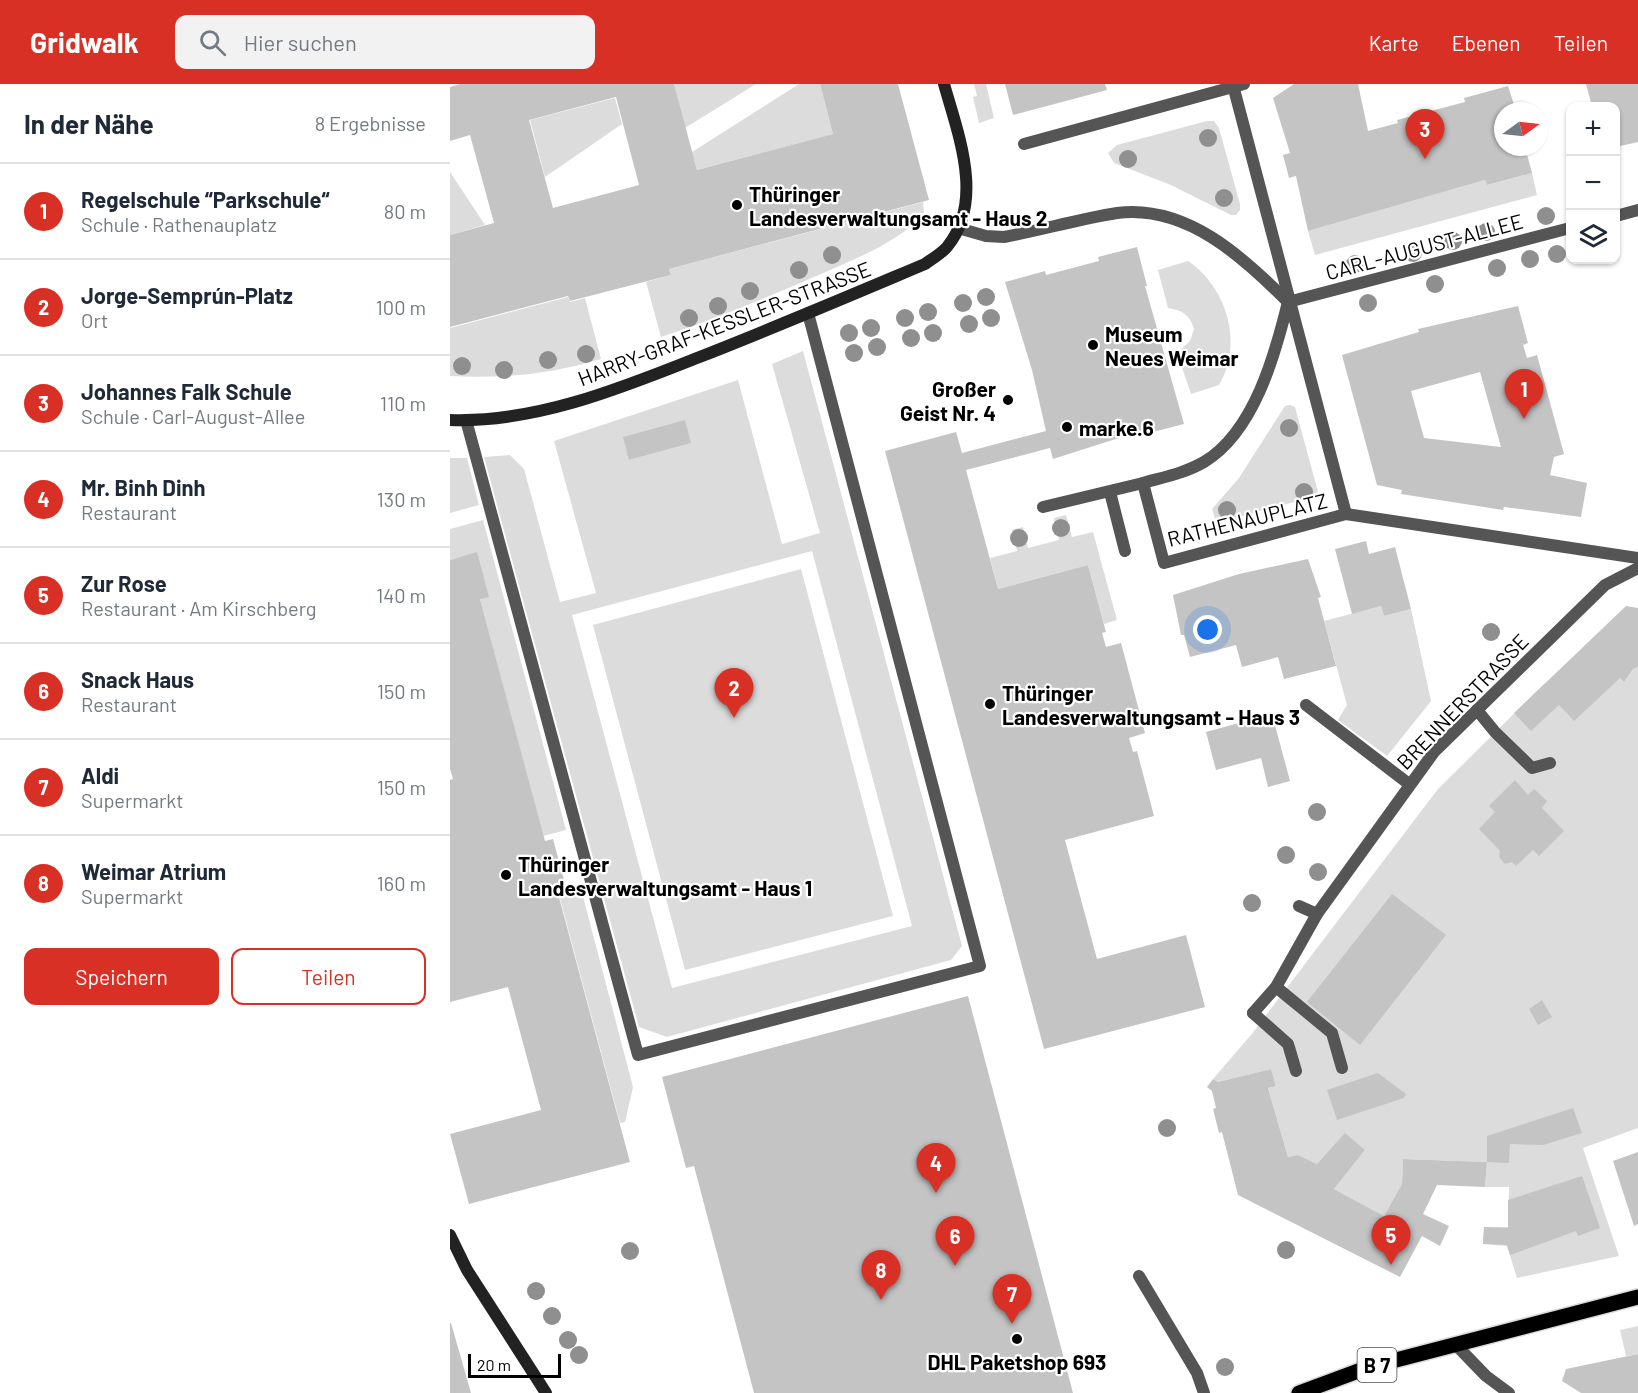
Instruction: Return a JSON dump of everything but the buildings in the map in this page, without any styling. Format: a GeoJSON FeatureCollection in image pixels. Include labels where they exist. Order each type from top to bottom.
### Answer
{"type":"FeatureCollection","features":[{"type":"Feature","properties":{"kind":"main road","name":"B 7"},"geometry":{"type":"LineString","coordinates":[[1299,1393],[1369,1367],[1638,1297]]}},
{"type":"Feature","properties":{"kind":"street"},"geometry":{"type":"LineString","coordinates":[[944,84],[959,140],[966,180],[965,210],[958,228]]}},
{"type":"Feature","properties":{"kind":"street","name":"RATHENAUPLATZ"},"geometry":{"type":"LineString","coordinates":[[1024,144],[1239,86],[1288,303],[1346,514]]}},
{"type":"Feature","properties":{"kind":"street"},"geometry":{"type":"LineString","coordinates":[[1620,215],[1638,210]]}},
{"type":"Feature","properties":{"kind":"street","name":"RATHENAUPLATZ"},"geometry":{"type":"LineString","coordinates":[[958,228],[986,236],[1004,237],[1118,213],[1156,215],[1200,230],[1248,262],[1288,303]]}},
{"type":"Feature","properties":{"kind":"street","name":"HARRY-GRAF-KESSLER-STRASSE"},"geometry":{"type":"LineString","coordinates":[[450,420],[517,415],[590,398],[808,313],[926,264],[947,247],[958,228]]}},
{"type":"Feature","properties":{"kind":"street","name":"CARL-AUGUST-ALLEE"},"geometry":{"type":"LineString","coordinates":[[1288,303],[1566,229]]}},
{"type":"Feature","properties":{"kind":"street","name":"RATHENAUPLATZ"},"geometry":{"type":"LineString","coordinates":[[1288,303],[1273,361],[1234,433],[1206,461],[1187,471],[1143,483],[1164,563],[1346,514],[1638,558]]}},
{"type":"Feature","properties":{"kind":"street"},"geometry":{"type":"LineString","coordinates":[[466,420],[638,1055],[980,966],[808,313]]}},
{"type":"Feature","properties":{"kind":"street"},"geometry":{"type":"LineString","coordinates":[[1043,507],[1143,483]]}},
{"type":"Feature","properties":{"kind":"street"},"geometry":{"type":"LineString","coordinates":[[1110,492],[1125,551]]}},
{"type":"Feature","properties":{"kind":"street","name":"BRENNERSTRASSE"},"geometry":{"type":"LineString","coordinates":[[1296,1071],[1288,1044],[1252,1013],[1276,987],[1317,914],[1434,752],[1605,585],[1638,568]]}},
{"type":"Feature","properties":{"kind":"street"},"geometry":{"type":"LineString","coordinates":[[1306,705],[1409,784]]}},
{"type":"Feature","properties":{"kind":"street"},"geometry":{"type":"LineString","coordinates":[[1477,710],[1495,732],[1532,768],[1550,763]]}},
{"type":"Feature","properties":{"kind":"street"},"geometry":{"type":"LineString","coordinates":[[1299,906],[1317,914]]}},
{"type":"Feature","properties":{"kind":"street"},"geometry":{"type":"LineString","coordinates":[[1276,987],[1332,1033],[1342,1068]]}},
{"type":"Feature","properties":{"kind":"street"},"geometry":{"type":"LineString","coordinates":[[450,1235],[480,1290],[546,1393]]}},
{"type":"Feature","properties":{"kind":"street"},"geometry":{"type":"LineString","coordinates":[[1139,1276],[1197,1373],[1204,1393]]}},
{"type":"Feature","properties":{"kind":"street"},"geometry":{"type":"LineString","coordinates":[[1456,1345],[1486,1376],[1509,1393]]}},
{"type":"Feature","properties":{"kind":"shaded area"},"geometry":{"type":"Polygon","coordinates":[[[674,84],[756,84],[685,128],[674,84]]]}},
{"type":"Feature","properties":{"kind":"shaded area"},"geometry":{"type":"Polygon","coordinates":[[[799,84],[820,84],[833,134],[697,170],[692,152],[799,84]]]}},
{"type":"Feature","properties":{"kind":"shaded area"},"geometry":{"type":"Polygon","coordinates":[[[974,84],[986,84],[994,118],[979,123],[973,97],[977,96],[974,84]]]}},
{"type":"Feature","properties":{"kind":"shaded area"},"geometry":{"type":"Polygon","coordinates":[[[615,98],[622,124],[545,177],[530,120],[615,98]]]}},
{"type":"Feature","properties":{"kind":"shaded area"},"geometry":{"type":"Polygon","coordinates":[[[1214,121],[1219,128],[1240,204],[1240,210],[1236,215],[1231,215],[1171,185],[1114,163],[1108,153],[1117,145],[1214,121]]]}},
{"type":"Feature","properties":{"kind":"shaded area"},"geometry":{"type":"Polygon","coordinates":[[[450,172],[485,225],[450,235],[450,172]]]}},
{"type":"Feature","properties":{"kind":"shaded area"},"geometry":{"type":"Polygon","coordinates":[[[1532,173],[1537,195],[1315,255],[1308,231],[1485,180],[1487,185],[1532,173]]]}},
{"type":"Feature","properties":{"kind":"shaded area"},"geometry":{"type":"Polygon","coordinates":[[[923,202],[924,214],[913,225],[872,251],[757,301],[661,337],[646,282],[671,275],[669,269],[923,202]]]}},
{"type":"Feature","properties":{"kind":"shaded area"},"geometry":{"type":"Polygon","coordinates":[[[1188,261],[1202,272],[1222,301],[1228,318],[1230,335],[1230,352],[1219,385],[1191,394],[1177,353],[1190,341],[1194,329],[1185,314],[1168,308],[1158,270],[1188,261]]]}},
{"type":"Feature","properties":{"kind":"shaded area"},"geometry":{"type":"Polygon","coordinates":[[[568,297],[570,302],[585,298],[601,359],[526,374],[488,377],[450,376],[450,328],[568,297]]]}},
{"type":"Feature","properties":{"kind":"shaded area"},"geometry":{"type":"Polygon","coordinates":[[[803,351],[962,946],[951,960],[667,1037],[639,1027],[484,457],[510,455],[524,469],[560,602],[596,593],[554,441],[738,380],[782,544],[820,533],[772,364],[803,351]],[[685,421],[629,460],[690,443],[685,421]],[[812,551],[572,615],[672,988],[912,926],[812,551]]]}},
{"type":"Feature","properties":{"kind":"shaded area"},"geometry":{"type":"Polygon","coordinates":[[[1285,406],[1295,407],[1318,492],[1309,498],[1223,521],[1215,519],[1212,509],[1239,478],[1285,406]]]}},
{"type":"Feature","properties":{"kind":"shaded area"},"geometry":{"type":"Polygon","coordinates":[[[450,458],[467,458],[479,505],[450,513],[450,458]]]}},
{"type":"Feature","properties":{"kind":"shaded area"},"geometry":{"type":"Polygon","coordinates":[[[1066,515],[1072,537],[1093,532],[1117,620],[1104,624],[1088,565],[998,589],[990,558],[1017,551],[1012,530],[1023,527],[1028,548],[1059,540],[1054,518],[1066,515]]]}},
{"type":"Feature","properties":{"kind":"shaded area"},"geometry":{"type":"Polygon","coordinates":[[[483,520],[566,830],[543,836],[480,599],[477,553],[450,560],[450,529],[483,520]]]}},
{"type":"Feature","properties":{"kind":"shaded area"},"geometry":{"type":"Polygon","coordinates":[[[801,569],[893,916],[685,970],[593,625],[801,569]]]}},
{"type":"Feature","properties":{"kind":"shaded area"},"geometry":{"type":"Polygon","coordinates":[[[1381,606],[1384,616],[1411,609],[1431,701],[1387,756],[1338,720],[1347,705],[1324,621],[1381,606]]]}},
{"type":"Feature","properties":{"kind":"shaded area"},"geometry":{"type":"Polygon","coordinates":[[[1638,667],[1638,1128],[1583,1148],[1619,1256],[1517,1278],[1507,1246],[1483,1244],[1484,1227],[1508,1227],[1509,1187],[1485,1187],[1487,1162],[1403,1159],[1402,1184],[1384,1216],[1334,1189],[1365,1150],[1345,1134],[1317,1164],[1298,1155],[1288,1157],[1268,1088],[1276,1086],[1271,1069],[1218,1082],[1213,1079],[1251,1035],[1438,789],[1544,684],[1561,703],[1620,678],[1624,682],[1633,669],[1638,667]]]}},
{"type":"Feature","properties":{"kind":"shaded area"},"geometry":{"type":"Polygon","coordinates":[[[581,889],[633,1087],[625,1122],[620,1123],[559,895],[581,889]]]}},
{"type":"Feature","properties":{"kind":"shaded area"},"geometry":{"type":"Polygon","coordinates":[[[1638,1326],[1638,1354],[1626,1356],[1620,1330],[1638,1326]]]}},
{"type":"Feature","properties":{"kind":"place","name":"Johannes Falk Schule"},"geometry":{"type":"Point","coordinates":[1425,159]}},
{"type":"Feature","properties":{"kind":"place","name":"Thüringer Landesverwaltungsamt - Haus 2"},"geometry":{"type":"Point","coordinates":[737,205]}},
{"type":"Feature","properties":{"kind":"place","name":"Museum Neues Weimar"},"geometry":{"type":"Point","coordinates":[1093,345]}},
{"type":"Feature","properties":{"kind":"place","name":"Großer Geist Nr. 4"},"geometry":{"type":"Point","coordinates":[1008,400]}},
{"type":"Feature","properties":{"kind":"place","name":"Regelschule “Parkschule“"},"geometry":{"type":"Point","coordinates":[1524,419]}},
{"type":"Feature","properties":{"kind":"place","name":"marke.6"},"geometry":{"type":"Point","coordinates":[1067,427]}},
{"type":"Feature","properties":{"kind":"place","name":"Thüringer Landesverwaltungsamt - Haus 3"},"geometry":{"type":"Point","coordinates":[990,704]}},
{"type":"Feature","properties":{"kind":"place","name":"Jorge-Semprún-Platz"},"geometry":{"type":"Point","coordinates":[734,718]}},
{"type":"Feature","properties":{"kind":"place","name":"Thüringer Landesverwaltungsamt - Haus 1"},"geometry":{"type":"Point","coordinates":[506,875]}},
{"type":"Feature","properties":{"kind":"place","name":"Mr. Binh Dinh"},"geometry":{"type":"Point","coordinates":[936,1193]}},
{"type":"Feature","properties":{"kind":"place","name":"Zur Rose"},"geometry":{"type":"Point","coordinates":[1391,1265]}},
{"type":"Feature","properties":{"kind":"place","name":"Snack Haus"},"geometry":{"type":"Point","coordinates":[955,1266]}},
{"type":"Feature","properties":{"kind":"place","name":"Weimar Atrium"},"geometry":{"type":"Point","coordinates":[881,1300]}},
{"type":"Feature","properties":{"kind":"place","name":"Aldi"},"geometry":{"type":"Point","coordinates":[1012,1324]}},
{"type":"Feature","properties":{"kind":"place","name":"DHL Paketshop 693"},"geometry":{"type":"Point","coordinates":[1017,1339]}}]}
